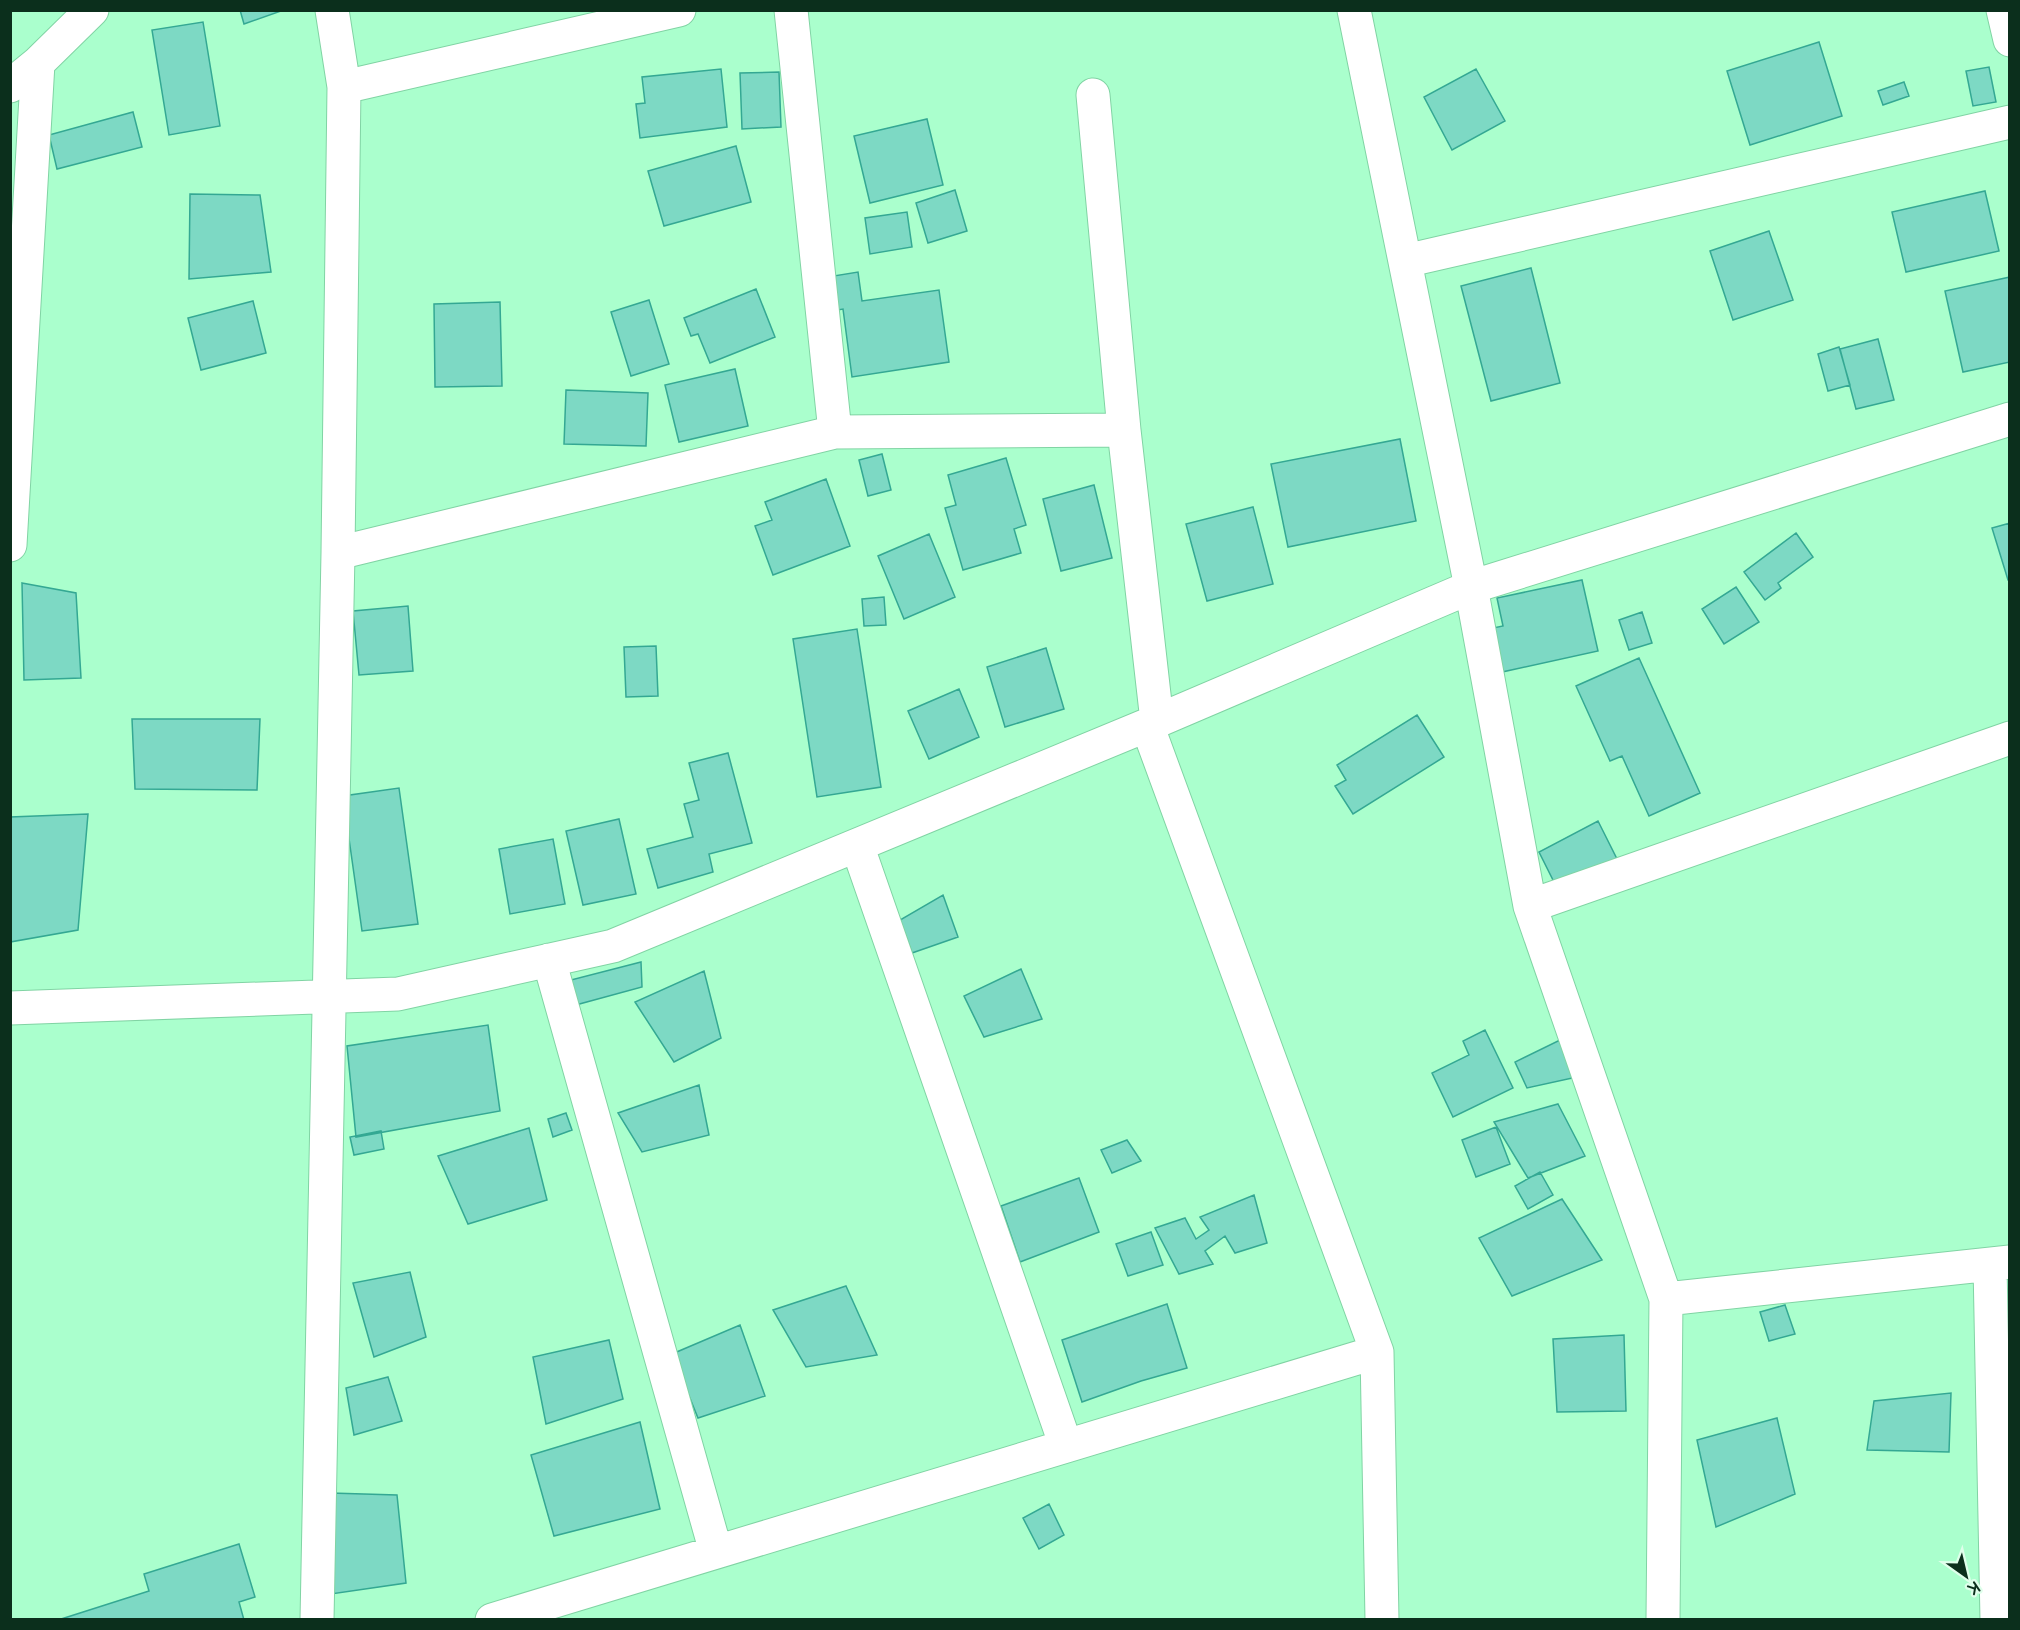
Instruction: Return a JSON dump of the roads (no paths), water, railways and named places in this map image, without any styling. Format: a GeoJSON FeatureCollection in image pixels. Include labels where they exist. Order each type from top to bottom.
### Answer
{"type":"FeatureCollection","features":[{"type":"Feature","properties":{"kind":"street"},"geometry":{"type":"LineString","coordinates":[[10,86],[38,63],[92,10]]}},
{"type":"Feature","properties":{"kind":"street"},"geometry":{"type":"LineString","coordinates":[[317,1620],[338,553],[344,87],[332,10]]}},
{"type":"Feature","properties":{"kind":"street"},"geometry":{"type":"LineString","coordinates":[[344,87],[679,10]]}},
{"type":"Feature","properties":{"kind":"street"},"geometry":{"type":"LineString","coordinates":[[791,10],[835,432]]}},
{"type":"Feature","properties":{"kind":"street"},"geometry":{"type":"LineString","coordinates":[[1354,10],[1471,587],[1530,906],[1666,1299],[1663,1620]]}},
{"type":"Feature","properties":{"kind":"street"},"geometry":{"type":"LineString","coordinates":[[2003,10],[2010,40]]}},
{"type":"Feature","properties":{"kind":"street"},"geometry":{"type":"LineString","coordinates":[[10,545],[38,63]]}},
{"type":"Feature","properties":{"kind":"street"},"geometry":{"type":"LineString","coordinates":[[1093,95],[1152,723],[1377,1352],[1382,1620]]}},
{"type":"Feature","properties":{"kind":"street"},"geometry":{"type":"LineString","coordinates":[[1405,261],[2010,122]]}},
{"type":"Feature","properties":{"kind":"street"},"geometry":{"type":"LineString","coordinates":[[10,1008],[398,994],[613,946],[1152,723],[1471,587],[2010,419]]}},
{"type":"Feature","properties":{"kind":"street"},"geometry":{"type":"LineString","coordinates":[[338,553],[835,432],[1124,430]]}},
{"type":"Feature","properties":{"kind":"street"},"geometry":{"type":"LineString","coordinates":[[1530,906],[2010,738]]}},
{"type":"Feature","properties":{"kind":"street"},"geometry":{"type":"LineString","coordinates":[[857,845],[1066,1446]]}},
{"type":"Feature","properties":{"kind":"street"},"geometry":{"type":"LineString","coordinates":[[549,960],[716,1552]]}},
{"type":"Feature","properties":{"kind":"street"},"geometry":{"type":"LineString","coordinates":[[1666,1299],[2000,1263],[1996,1620]]}},
{"type":"Feature","properties":{"kind":"street"},"geometry":{"type":"LineString","coordinates":[[492,1620],[1377,1352]]}}]}
